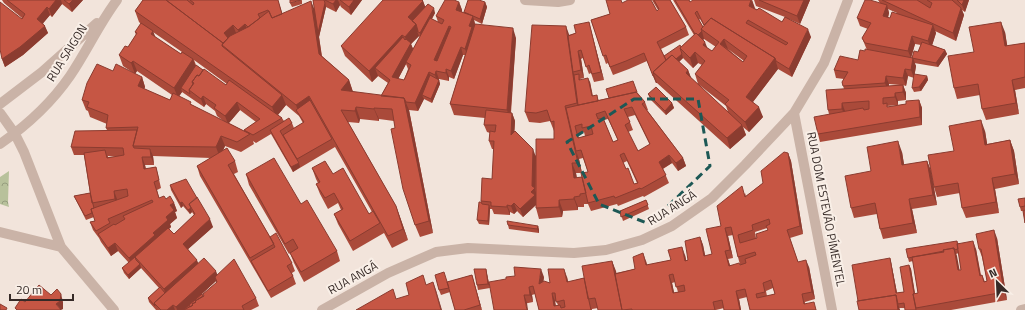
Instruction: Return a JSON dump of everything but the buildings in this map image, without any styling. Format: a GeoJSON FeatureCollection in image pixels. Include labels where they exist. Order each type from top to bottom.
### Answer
{"type":"FeatureCollection","features":[{"type":"Feature","properties":{"kind":"street","name":"RUA SAIGON"},"geometry":{"type":"LineString","coordinates":[[0,104],[42,72],[104,16],[117,0]]}},
{"type":"Feature","properties":{"kind":"street"},"geometry":{"type":"LineString","coordinates":[[525,0],[558,2],[570,0]]}},
{"type":"Feature","properties":{"kind":"street","name":"RUA ANGÁ"},"geometry":{"type":"LineString","coordinates":[[322,310],[388,273],[436,252],[468,248],[574,252],[606,250],[642,240],[672,226],[712,198],[794,113],[824,62],[848,0]]}},
{"type":"Feature","properties":{"kind":"street","name":"RUA SAIGON"},"geometry":{"type":"LineString","coordinates":[[0,144],[15,134],[58,93],[71,74],[104,16]]}},
{"type":"Feature","properties":{"kind":"street"},"geometry":{"type":"LineString","coordinates":[[0,113],[15,134],[24,152],[61,247],[114,310]]}},
{"type":"Feature","properties":{"kind":"street","name":"RUA DOM ESTEVÃO PÍMENTEL"},"geometry":{"type":"LineString","coordinates":[[794,113],[832,310]]}},
{"type":"Feature","properties":{"kind":"street"},"geometry":{"type":"LineString","coordinates":[[0,232],[61,247]]}},
{"type":"Feature","properties":{"kind":"street"},"geometry":{"type":"LineString","coordinates":[[1021,310],[1025,309]]}},
{"type":"Feature","properties":{"kind":"highlighted area"},"geometry":{"type":"Polygon","coordinates":[[[634,99],[698,99],[710,166],[649,224],[599,204],[567,142],[634,99]]]}},
{"type":"Feature","properties":{"kind":"green space"},"geometry":{"type":"Polygon","coordinates":[[[9,171],[9,207],[0,204],[0,177],[9,171]]]}}]}
